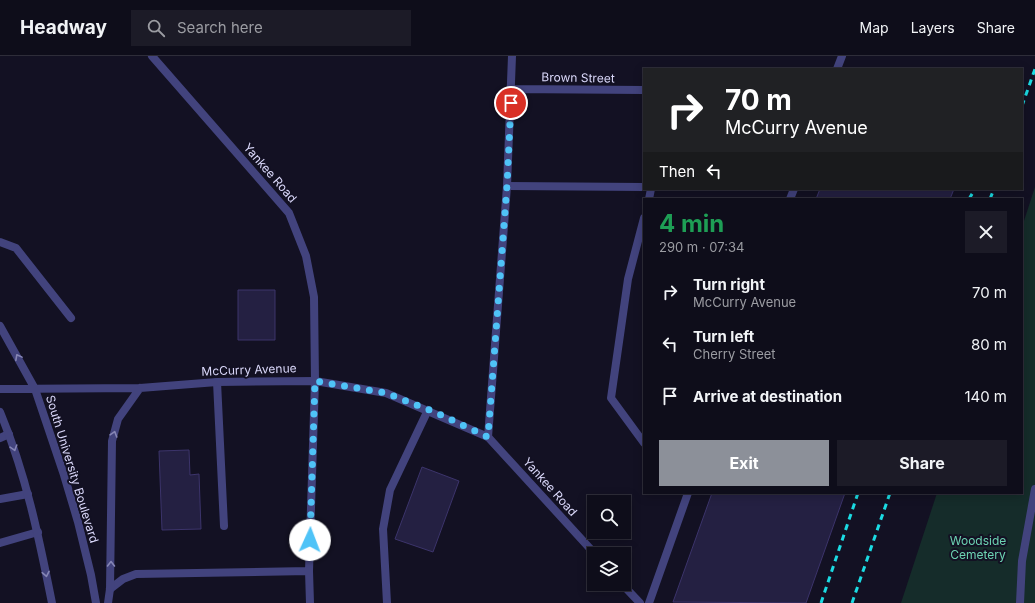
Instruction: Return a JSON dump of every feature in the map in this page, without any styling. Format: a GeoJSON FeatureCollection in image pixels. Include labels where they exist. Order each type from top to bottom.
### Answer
{"type":"FeatureCollection","features":[{"type":"Feature","properties":{"kind":"street","name":"Yankee Road"},"geometry":{"type":"LineString","coordinates":[[152,56],[289,213],[306,256],[314,297],[315,381],[309,571],[310,603]]}},
{"type":"Feature","properties":{"kind":"street"},"geometry":{"type":"LineString","coordinates":[[488,437],[507,186],[512,89],[512,56]]}},
{"type":"Feature","properties":{"kind":"street"},"geometry":{"type":"LineString","coordinates":[[837,68],[842,56]]}},
{"type":"Feature","properties":{"kind":"street","name":"Brown Street"},"geometry":{"type":"LineString","coordinates":[[512,89],[643,90]]}},
{"type":"Feature","properties":{"kind":"street"},"geometry":{"type":"LineString","coordinates":[[507,186],[643,187]]}},
{"type":"Feature","properties":{"kind":"street"},"geometry":{"type":"LineString","coordinates":[[643,222],[628,279],[611,398],[643,442]]}},
{"type":"Feature","properties":{"kind":"street"},"geometry":{"type":"LineString","coordinates":[[0,242],[16,248],[71,318]]}},
{"type":"Feature","properties":{"kind":"street","name":"South University Boulevard"},"geometry":{"type":"LineString","coordinates":[[0,326],[35,389],[74,509],[91,575],[96,603]]}},
{"type":"Feature","properties":{"kind":"street","name":"McCurry Avenue"},"geometry":{"type":"LineString","coordinates":[[0,388],[140,388],[217,382],[315,381],[386,393],[488,437]]}},
{"type":"Feature","properties":{"kind":"street"},"geometry":{"type":"LineString","coordinates":[[217,382],[224,526]]}},
{"type":"Feature","properties":{"kind":"street"},"geometry":{"type":"LineString","coordinates":[[108,603],[110,589],[112,441],[118,419],[140,388]]}},
{"type":"Feature","properties":{"kind":"street"},"geometry":{"type":"LineString","coordinates":[[386,603],[383,529],[390,490],[428,410]]}},
{"type":"Feature","properties":{"kind":"street"},"geometry":{"type":"LineString","coordinates":[[0,412],[9,434],[28,494],[38,532],[52,603]]}},
{"type":"Feature","properties":{"kind":"street"},"geometry":{"type":"LineString","coordinates":[[0,438],[9,434]]}},
{"type":"Feature","properties":{"kind":"street","name":"Yankee Road"},"geometry":{"type":"LineString","coordinates":[[488,437],[589,547]]}},
{"type":"Feature","properties":{"kind":"street"},"geometry":{"type":"LineString","coordinates":[[1020,603],[1022,560],[1035,489]]}},
{"type":"Feature","properties":{"kind":"street"},"geometry":{"type":"LineString","coordinates":[[0,499],[28,494]]}},
{"type":"Feature","properties":{"kind":"street"},"geometry":{"type":"LineString","coordinates":[[649,603],[685,495]]}},
{"type":"Feature","properties":{"kind":"street"},"geometry":{"type":"LineString","coordinates":[[0,543],[38,532]]}},
{"type":"Feature","properties":{"kind":"street"},"geometry":{"type":"LineString","coordinates":[[110,589],[123,579],[136,574],[309,571]]}},
{"type":"Feature","properties":{"kind":"street"},"geometry":{"type":"LineString","coordinates":[[629,591],[640,603]]}},
{"type":"Feature","properties":{"kind":"green space","name":"Woodside Cemetery"},"geometry":{"type":"Polygon","coordinates":[[[1035,187],[1035,603],[901,603],[937,494],[1023,494],[1023,224],[1035,187]]]}},
{"type":"Feature","properties":{"kind":"building"},"geometry":{"type":"Polygon","coordinates":[[[820,190],[954,190],[950,198],[816,198],[820,190]]]}},
{"type":"Feature","properties":{"kind":"building"},"geometry":{"type":"Polygon","coordinates":[[[238,290],[275,290],[275,340],[238,340],[238,290]]]}},
{"type":"Feature","properties":{"kind":"building"},"geometry":{"type":"Polygon","coordinates":[[[189,450],[190,475],[199,474],[201,529],[162,530],[159,451],[189,450]]]}},
{"type":"Feature","properties":{"kind":"building"},"geometry":{"type":"Polygon","coordinates":[[[422,467],[459,481],[433,552],[395,539],[422,467]]]}},
{"type":"Feature","properties":{"kind":"building"},"geometry":{"type":"Polygon","coordinates":[[[712,494],[845,494],[806,603],[673,602],[712,494]]]}},
{"type":"Feature","properties":{"kind":"railway"},"geometry":{"type":"LineString","coordinates":[[1023,103],[1035,69]]}},
{"type":"Feature","properties":{"kind":"railway"},"geometry":{"type":"LineString","coordinates":[[970,198],[974,190]]}},
{"type":"Feature","properties":{"kind":"railway"},"geometry":{"type":"LineString","coordinates":[[990,198],[994,190]]}},
{"type":"Feature","properties":{"kind":"railway"},"geometry":{"type":"LineString","coordinates":[[821,603],[858,494]]}},
{"type":"Feature","properties":{"kind":"railway"},"geometry":{"type":"LineString","coordinates":[[852,603],[890,494]]}},
{"type":"Feature","properties":{"kind":"route"},"geometry":{"type":"LineString","coordinates":[[310,540],[315,381],[386,393],[437,413],[488,437],[507,186],[511,103]]}}]}
